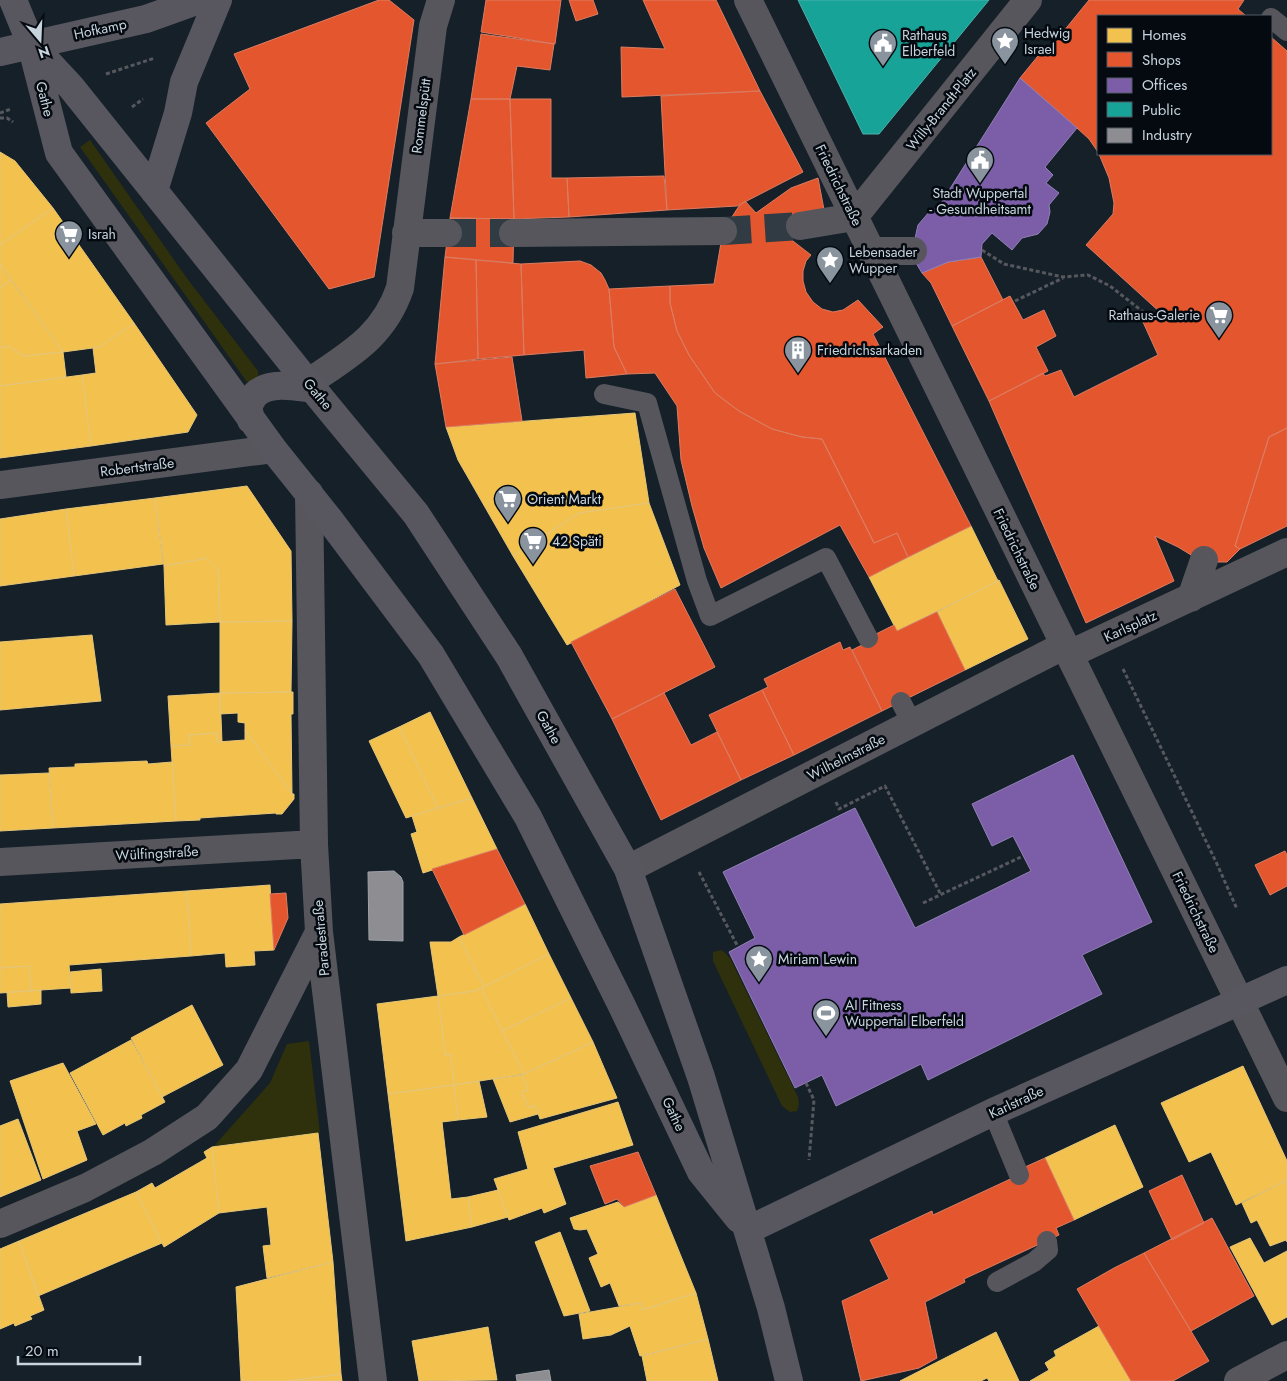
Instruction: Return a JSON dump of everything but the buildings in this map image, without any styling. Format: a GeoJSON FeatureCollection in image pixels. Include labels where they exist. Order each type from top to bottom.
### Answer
{"type":"FeatureCollection","features":[{"type":"Feature","properties":{"kind":"main road"},"geometry":{"type":"LineString","coordinates":[[13,0],[31,44]]}},
{"type":"Feature","properties":{"kind":"main road","name":"Hofkamp"},"geometry":{"type":"LineString","coordinates":[[0,52],[146,19],[199,0]]}},
{"type":"Feature","properties":{"kind":"main road"},"geometry":{"type":"LineString","coordinates":[[154,191],[178,114],[184,82],[218,0]]}},
{"type":"Feature","properties":{"kind":"main road","name":"Gathe"},"geometry":{"type":"LineString","coordinates":[[31,44],[71,87],[416,514],[509,656],[628,869],[702,1077],[771,1308],[789,1381]]}},
{"type":"Feature","properties":{"kind":"main road","name":"Gathe"},"geometry":{"type":"LineString","coordinates":[[31,44],[59,152],[251,420],[309,493],[431,655],[528,817],[622,1006],[701,1172],[748,1230]]}},
{"type":"Feature","properties":{"kind":"main road"},"geometry":{"type":"LineString","coordinates":[[251,420],[248,406],[256,394],[266,387],[311,386]]}},
{"type":"Feature","properties":{"kind":"main road","name":"Karlstraße"},"geometry":{"type":"LineString","coordinates":[[748,1230],[992,1112],[1287,980]]}},
{"type":"Feature","properties":{"kind":"street","name":"Rommelspütt"},"geometry":{"type":"LineString","coordinates":[[311,386],[364,344],[388,316],[400,288],[433,26],[441,0]]}},
{"type":"Feature","properties":{"kind":"street","name":"Friedrichstraße"},"geometry":{"type":"LineString","coordinates":[[748,0],[1287,1098]]}},
{"type":"Feature","properties":{"kind":"street","name":"Willy-Brandt-Platz"},"geometry":{"type":"LineString","coordinates":[[854,217],[1028,0]]}},
{"type":"Feature","properties":{"kind":"street"},"geometry":{"type":"LineString","coordinates":[[800,226],[854,217]]}},
{"type":"Feature","properties":{"kind":"street"},"geometry":{"type":"LineString","coordinates":[[513,233],[723,231]]}},
{"type":"Feature","properties":{"kind":"street"},"geometry":{"type":"LineString","coordinates":[[406,233],[448,233]]}},
{"type":"Feature","properties":{"kind":"street"},"geometry":{"type":"LineString","coordinates":[[871,251],[913,251]]}},
{"type":"Feature","properties":{"kind":"street","name":"Robertstraße"},"geometry":{"type":"LineString","coordinates":[[0,485],[273,449]]}},
{"type":"Feature","properties":{"kind":"street","name":"Paradestraße"},"geometry":{"type":"LineString","coordinates":[[309,493],[314,844],[319,932],[372,1381]]}},
{"type":"Feature","properties":{"kind":"street","name":"Karlsplatz"},"geometry":{"type":"LineString","coordinates":[[1067,650],[1190,598],[1287,552]]}},
{"type":"Feature","properties":{"kind":"street"},"geometry":{"type":"LineString","coordinates":[[1190,598],[1204,560]]}},
{"type":"Feature","properties":{"kind":"street","name":"Wilhelmstraße"},"geometry":{"type":"LineString","coordinates":[[628,869],[683,841],[906,713],[1067,650]]}},
{"type":"Feature","properties":{"kind":"street","name":"Wülfingstraße"},"geometry":{"type":"LineString","coordinates":[[0,862],[314,844]]}},
{"type":"Feature","properties":{"kind":"street"},"geometry":{"type":"LineString","coordinates":[[0,1224],[86,1188],[154,1152],[207,1117],[249,1070],[319,932]]}},
{"type":"Feature","properties":{"kind":"street"},"geometry":{"type":"LineString","coordinates":[[1238,1381],[1287,1355]]}},
{"type":"Feature","properties":{"kind":"lane"},"geometry":{"type":"LineString","coordinates":[[1272,18],[1287,31]]}},
{"type":"Feature","properties":{"kind":"lane"},"geometry":{"type":"LineString","coordinates":[[604,394],[647,403],[696,581],[710,616],[826,558],[868,638]]}},
{"type":"Feature","properties":{"kind":"lane"},"geometry":{"type":"LineString","coordinates":[[992,1112],[1019,1175]]}},
{"type":"Feature","properties":{"kind":"lane"},"geometry":{"type":"LineString","coordinates":[[997,1282],[1034,1262],[1048,1250],[1047,1241]]}},
{"type":"Feature","properties":{"kind":"path"},"geometry":{"type":"LineString","coordinates":[[982,250],[1004,264],[1063,277],[1088,275],[1110,286],[1151,318]]}},
{"type":"Feature","properties":{"kind":"path"},"geometry":{"type":"LineString","coordinates":[[1014,301],[1063,277]]}},
{"type":"Feature","properties":{"kind":"path"},"geometry":{"type":"LineString","coordinates":[[839,809],[885,786],[941,895]]}},
{"type":"Feature","properties":{"kind":"path"},"geometry":{"type":"LineString","coordinates":[[683,841],[738,947]]}},
{"type":"Feature","properties":{"kind":"path"},"geometry":{"type":"LineString","coordinates":[[922,904],[1023,856]]}},
{"type":"Feature","properties":{"kind":"path"},"geometry":{"type":"LineString","coordinates":[[806,1083],[814,1100],[809,1162],[818,1195]]}},
{"type":"Feature","properties":{"kind":"green space"},"geometry":{"type":"Polygon","coordinates":[[[90,140],[186,277],[258,371],[258,377],[255,381],[247,382],[80,147],[90,140]]]}},
{"type":"Feature","properties":{"kind":"green space"},"geometry":{"type":"Polygon","coordinates":[[[722,950],[730,958],[798,1097],[797,1111],[790,1112],[782,1106],[713,961],[713,952],[722,950]]]}},
{"type":"Feature","properties":{"kind":"green space"},"geometry":{"type":"Polygon","coordinates":[[[309,1041],[320,1133],[214,1146],[270,1083],[287,1044],[309,1041]]]}},
{"type":"Feature","properties":{"kind":"tunnel"},"geometry":{"type":"LineString","coordinates":[[723,231],[800,226]]}},
{"type":"Feature","properties":{"kind":"tunnel"},"geometry":{"type":"LineString","coordinates":[[448,233],[513,233]]}},
{"type":"Feature","properties":{"kind":"place","name":"Hedwig Israel"},"geometry":{"type":"Point","coordinates":[1005,65]}},
{"type":"Feature","properties":{"kind":"place","name":"Rathaus Elberfeld"},"geometry":{"type":"Point","coordinates":[883,67]}},
{"type":"Feature","properties":{"kind":"place","name":"Stadt Wuppertal - Gesundheitsamt"},"geometry":{"type":"Point","coordinates":[980,184]}},
{"type":"Feature","properties":{"kind":"place","name":"Israh"},"geometry":{"type":"Point","coordinates":[69,258]}},
{"type":"Feature","properties":{"kind":"place","name":"Lebensader Wupper"},"geometry":{"type":"Point","coordinates":[830,284]}},
{"type":"Feature","properties":{"kind":"place","name":"Rathaus-Galerie"},"geometry":{"type":"Point","coordinates":[1219,339]}},
{"type":"Feature","properties":{"kind":"place","name":"Friedrichsarkaden"},"geometry":{"type":"Point","coordinates":[798,374]}},
{"type":"Feature","properties":{"kind":"place","name":"Orient Markt"},"geometry":{"type":"Point","coordinates":[508,523]}},
{"type":"Feature","properties":{"kind":"place","name":"42 Späti"},"geometry":{"type":"Point","coordinates":[533,565]}},
{"type":"Feature","properties":{"kind":"place","name":"Miriam Lewin"},"geometry":{"type":"Point","coordinates":[759,983]}},
{"type":"Feature","properties":{"kind":"place","name":"AI Fitness Wuppertal Elberfeld"},"geometry":{"type":"Point","coordinates":[826,1037]}}]}
